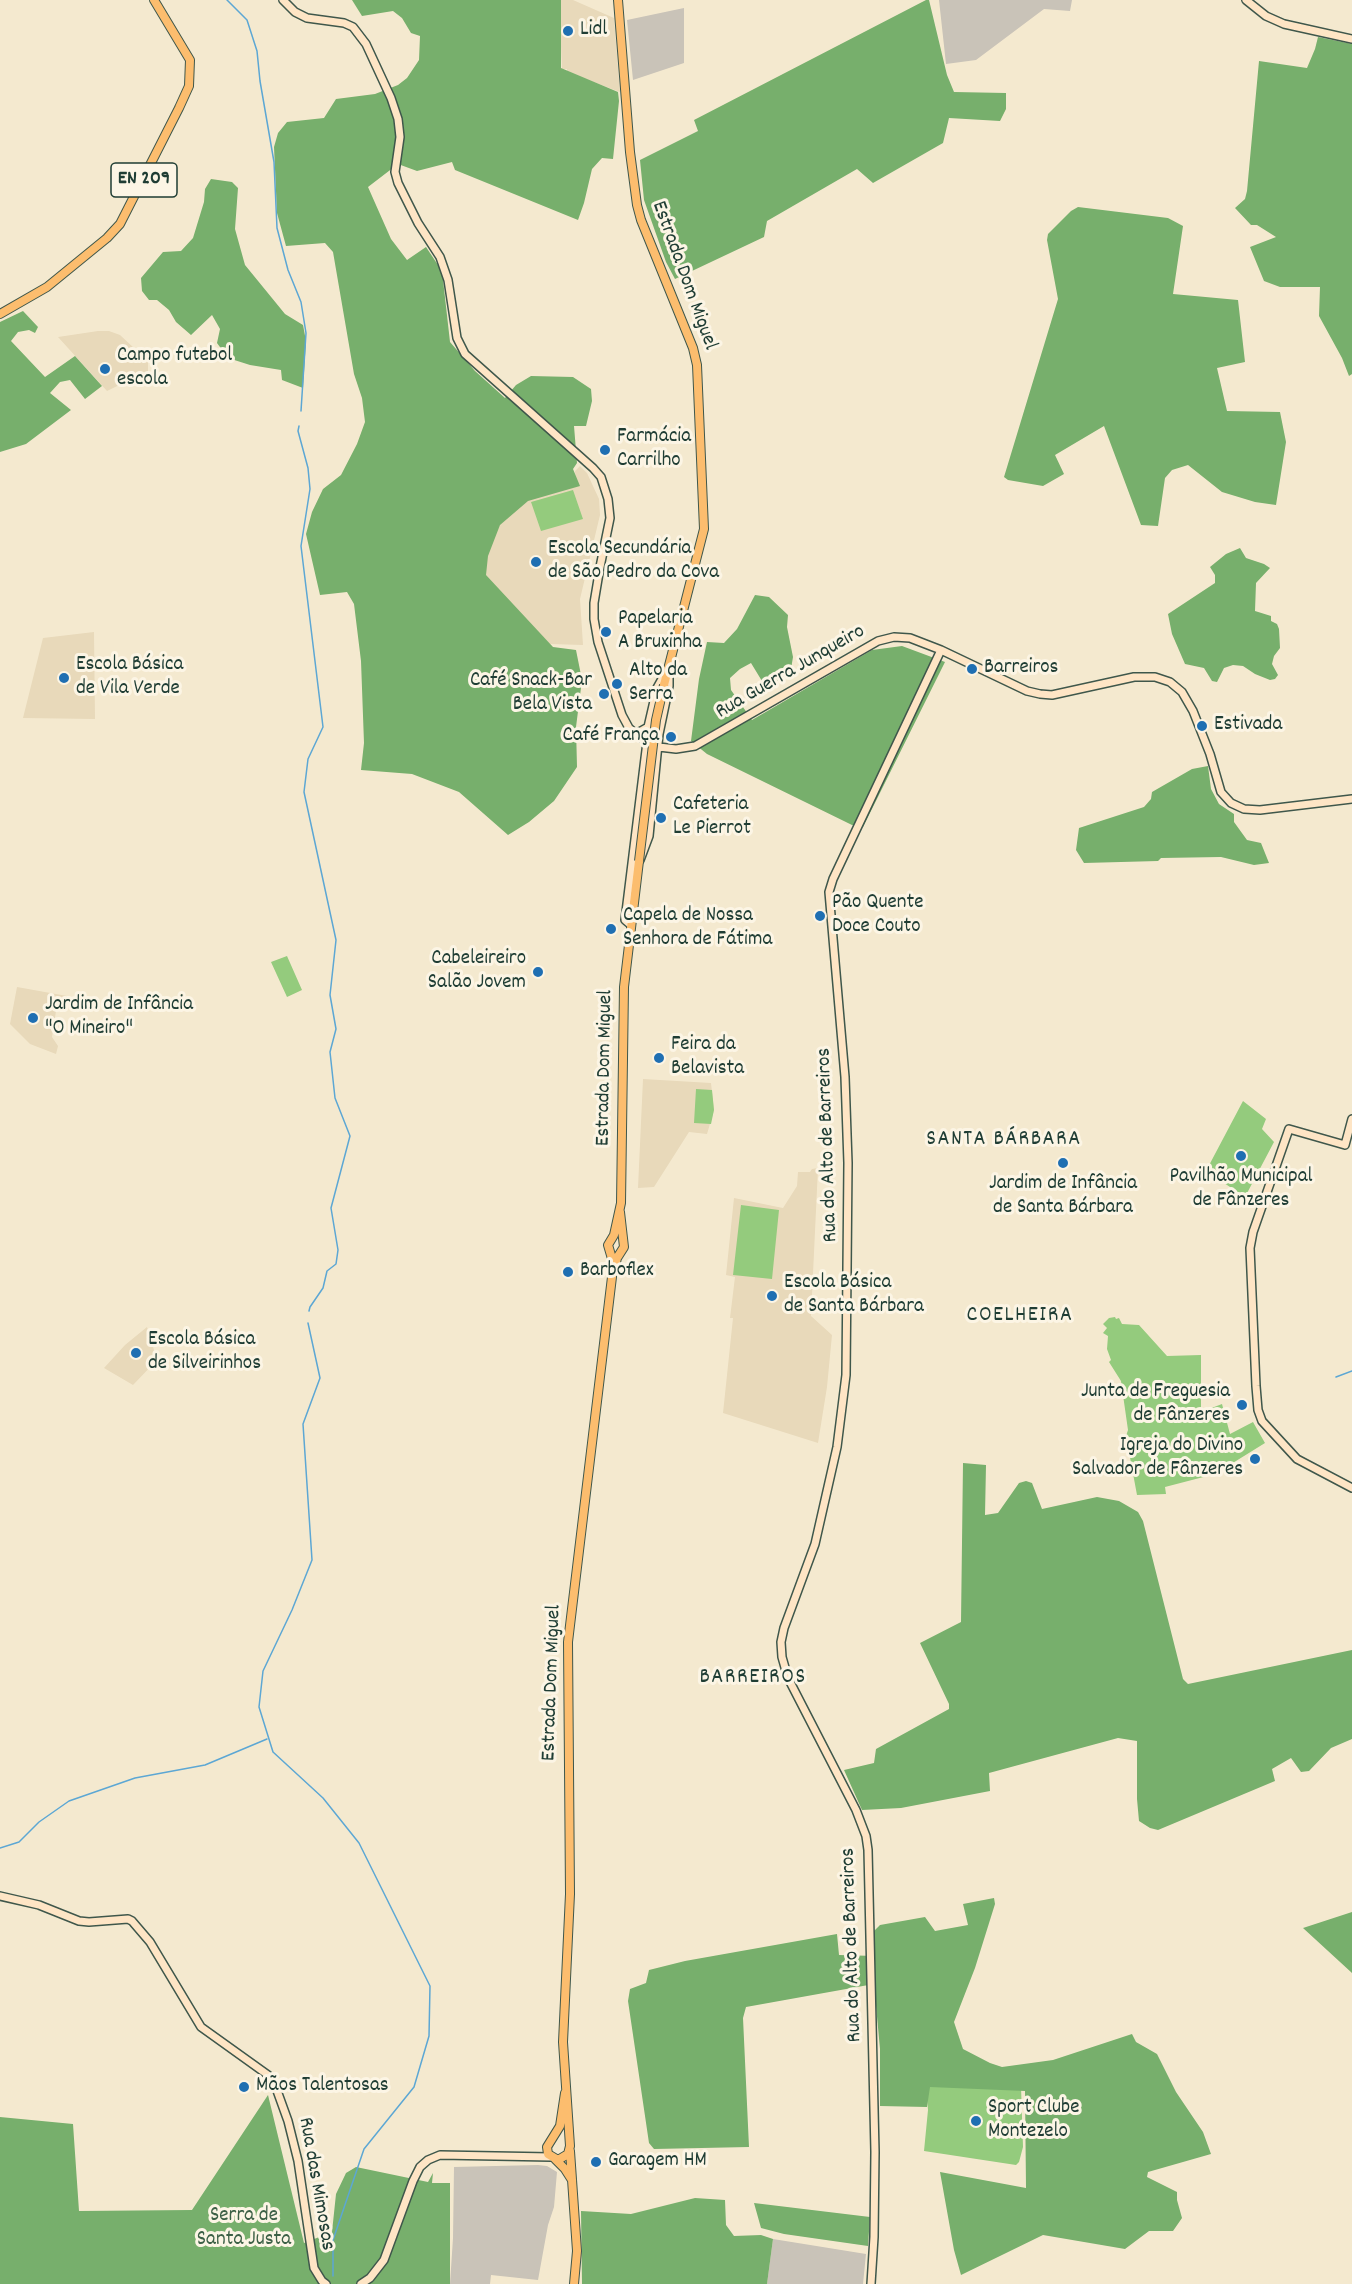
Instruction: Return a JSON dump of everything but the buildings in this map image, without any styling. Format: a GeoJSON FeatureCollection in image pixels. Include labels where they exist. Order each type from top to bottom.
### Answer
{"type":"FeatureCollection","features":[{"type":"Feature","properties":{"kind":"main road","name":"EN 209"},"geometry":{"type":"LineString","coordinates":[[0,314],[55,281],[107,238],[120,224],[179,108],[189,86],[190,60],[154,0]]}},
{"type":"Feature","properties":{"kind":"main road","name":"Estrada Dom Miguel"},"geometry":{"type":"LineString","coordinates":[[550,2141],[562,2121],[565,2093],[563,2020],[570,1873],[568,1642],[612,1277],[608,1245],[620,1212],[624,1104],[624,994],[655,726],[704,529],[697,364],[694,350],[641,220],[630,152],[618,0]]}},
{"type":"Feature","properties":{"kind":"main road","name":"Estrada Dom Miguel"},"geometry":{"type":"LineString","coordinates":[[612,1277],[623,1250],[620,1212]]}},
{"type":"Feature","properties":{"kind":"main road"},"geometry":{"type":"LineString","coordinates":[[611,1240],[616,1238],[623,1242]]}},
{"type":"Feature","properties":{"kind":"main road"},"geometry":{"type":"LineString","coordinates":[[610,1252],[620,1253]]}},
{"type":"Feature","properties":{"kind":"main road","name":"Estrada Dom Miguel"},"geometry":{"type":"LineString","coordinates":[[565,2093],[569,2111],[569,2146],[577,2251],[574,2284]]}},
{"type":"Feature","properties":{"kind":"main road"},"geometry":{"type":"LineString","coordinates":[[553,2158],[562,2159],[569,2146],[563,2137],[550,2141],[547,2151],[553,2158],[565,2169],[572,2180]]}},
{"type":"Feature","properties":{"kind":"street"},"geometry":{"type":"LineString","coordinates":[[283,0],[295,12],[307,18],[344,23],[354,27],[366,44],[398,118],[400,137],[395,172],[398,183],[418,222],[440,256],[448,280],[457,338],[465,354],[601,477],[608,499],[610,518],[594,603],[598,642],[619,706],[629,728],[659,747]]}},
{"type":"Feature","properties":{"kind":"street"},"geometry":{"type":"LineString","coordinates":[[1246,0],[1266,16],[1284,24],[1352,39]]}},
{"type":"Feature","properties":{"kind":"street","name":"Rua Guerra Junqueiro"},"geometry":{"type":"LineString","coordinates":[[659,747],[676,749],[695,746],[878,641],[894,637],[910,638],[941,650],[1027,691],[1040,694],[1052,694],[1134,676],[1155,677],[1170,682],[1182,692],[1193,711],[1210,754],[1221,792],[1231,803],[1244,809],[1260,810],[1352,799]]}},
{"type":"Feature","properties":{"kind":"street","name":"Rua do Alto de Barreiros"},"geometry":{"type":"LineString","coordinates":[[871,2284],[875,2152],[868,1850],[866,1836],[856,1810],[788,1678],[782,1657],[781,1642],[815,1544],[837,1448],[846,1375],[848,1163],[845,1077],[830,892],[833,879],[941,650]]}},
{"type":"Feature","properties":{"kind":"street","name":"Estrada Dom Miguel"},"geometry":{"type":"LineString","coordinates":[[631,925],[625,920],[648,728],[658,684],[668,668]]}},
{"type":"Feature","properties":{"kind":"street","name":"Estrada Dom Miguel"},"geometry":{"type":"LineString","coordinates":[[639,861],[649,836],[660,734],[669,686],[668,668]]}},
{"type":"Feature","properties":{"kind":"street"},"geometry":{"type":"LineString","coordinates":[[634,732],[648,728]]}},
{"type":"Feature","properties":{"kind":"street"},"geometry":{"type":"LineString","coordinates":[[1352,1119],[1345,1144],[1289,1129],[1253,1232],[1250,1248],[1258,1410],[1262,1420],[1298,1459],[1352,1488]]}},
{"type":"Feature","properties":{"kind":"street","name":"Rua das Mimosas"},"geometry":{"type":"LineString","coordinates":[[0,1896],[39,1905],[79,1921],[122,1919],[132,1921],[150,1942],[201,2026],[268,2075],[275,2085],[288,2121],[298,2161],[314,2268],[326,2284]]}},
{"type":"Feature","properties":{"kind":"street"},"geometry":{"type":"LineString","coordinates":[[530,2156],[543,2149],[550,2141]]}},
{"type":"Feature","properties":{"kind":"street"},"geometry":{"type":"LineString","coordinates":[[361,2284],[370,2278],[384,2260],[413,2181],[420,2167],[428,2160],[440,2156],[553,2158]]}},
{"type":"Feature","properties":{"kind":"shaded area"},"geometry":{"type":"Polygon","coordinates":[[[559,0],[573,0],[614,18],[620,92],[567,72],[567,69],[562,69],[559,0]]]}},
{"type":"Feature","properties":{"kind":"shaded area"},"geometry":{"type":"Polygon","coordinates":[[[939,0],[1072,0],[1070,11],[1044,9],[976,60],[946,64],[939,0]]]}},
{"type":"Feature","properties":{"kind":"shaded area"},"geometry":{"type":"Polygon","coordinates":[[[684,8],[684,63],[633,80],[627,20],[684,8]]]}},
{"type":"Feature","properties":{"kind":"shaded area"},"geometry":{"type":"Polygon","coordinates":[[[109,331],[120,335],[148,361],[148,371],[107,391],[58,337],[109,331]]]}},
{"type":"Feature","properties":{"kind":"shaded area","name":"Escola Secundária de São Pedro da Cova"},"geometry":{"type":"Polygon","coordinates":[[[580,466],[587,473],[599,499],[600,515],[580,599],[583,645],[550,644],[482,574],[483,549],[515,503],[576,483],[575,471],[580,466]]]}},
{"type":"Feature","properties":{"kind":"shaded area","name":"Escola Básica de Vila Verde"},"geometry":{"type":"Polygon","coordinates":[[[94,632],[95,719],[23,718],[43,638],[94,632]]]}},
{"type":"Feature","properties":{"kind":"shaded area","name":"Jardim de Infância \"O Mineiro\""},"geometry":{"type":"Polygon","coordinates":[[[17,987],[67,996],[65,1007],[61,1011],[56,1011],[52,1037],[58,1046],[56,1054],[30,1044],[10,1024],[17,987]]]}},
{"type":"Feature","properties":{"kind":"shaded area"},"geometry":{"type":"Polygon","coordinates":[[[643,1079],[711,1083],[714,1110],[707,1134],[689,1132],[654,1187],[638,1188],[643,1079]]]}},
{"type":"Feature","properties":{"kind":"shaded area","name":"Escola Básica de Santa Bárbara"},"geometry":{"type":"Polygon","coordinates":[[[818,1168],[811,1316],[832,1335],[818,1443],[723,1413],[733,1318],[730,1318],[735,1277],[726,1275],[734,1198],[783,1208],[797,1186],[798,1172],[810,1172],[818,1168]]]}},
{"type":"Feature","properties":{"kind":"shaded area","name":"Escola Básica de Silveirinhos"},"geometry":{"type":"Polygon","coordinates":[[[147,1327],[157,1360],[133,1385],[104,1368],[125,1345],[147,1327]]]}},
{"type":"Feature","properties":{"kind":"shaded area"},"geometry":{"type":"Polygon","coordinates":[[[547,2166],[557,2172],[554,2207],[548,2225],[538,2280],[491,2275],[490,2284],[450,2284],[454,2167],[547,2166]]]}},
{"type":"Feature","properties":{"kind":"shaded area"},"geometry":{"type":"Polygon","coordinates":[[[773,2239],[866,2254],[863,2284],[767,2284],[773,2239]]]}},
{"type":"Feature","properties":{"kind":"green space"},"geometry":{"type":"Polygon","coordinates":[[[352,0],[561,0],[561,68],[618,92],[613,159],[602,158],[592,169],[578,220],[455,170],[452,162],[417,171],[398,164],[368,187],[391,239],[407,260],[426,247],[442,271],[450,342],[475,371],[505,398],[516,385],[531,376],[573,377],[591,389],[592,401],[586,426],[574,426],[577,463],[573,469],[580,486],[528,501],[500,525],[488,556],[486,575],[553,647],[576,650],[582,680],[576,727],[577,767],[554,801],[529,822],[508,835],[459,792],[412,774],[361,770],[364,743],[361,661],[354,604],[347,592],[320,595],[306,534],[312,512],[323,489],[341,475],[365,422],[362,398],[354,374],[333,252],[325,243],[286,246],[277,213],[274,147],[278,133],[287,122],[324,118],[336,99],[375,94],[398,85],[407,78],[419,60],[420,36],[411,33],[402,18],[393,11],[362,16],[352,0]]]}},
{"type":"Feature","properties":{"kind":"green space"},"geometry":{"type":"Polygon","coordinates":[[[929,0],[947,75],[954,92],[1006,93],[1006,109],[1000,121],[949,118],[943,143],[873,183],[857,169],[767,221],[764,237],[675,279],[666,262],[644,200],[640,160],[698,131],[694,120],[929,0]]]}},
{"type":"Feature","properties":{"kind":"green space"},"geometry":{"type":"Polygon","coordinates":[[[1318,37],[1352,44],[1352,374],[1349,376],[1319,316],[1320,287],[1280,287],[1264,281],[1250,247],[1276,237],[1257,225],[1251,225],[1235,208],[1245,199],[1247,191],[1259,61],[1307,68],[1318,37]]]}},
{"type":"Feature","properties":{"kind":"green space"},"geometry":{"type":"Polygon","coordinates":[[[211,179],[232,182],[238,188],[235,229],[245,265],[285,314],[303,325],[306,341],[303,388],[282,380],[281,370],[250,365],[228,358],[217,343],[220,329],[212,315],[191,335],[176,322],[169,310],[157,300],[149,300],[142,291],[141,278],[163,252],[181,251],[193,238],[204,202],[205,189],[211,179]]]}},
{"type":"Feature","properties":{"kind":"green space"},"geometry":{"type":"Polygon","coordinates":[[[1078,207],[1168,218],[1183,226],[1173,294],[1238,300],[1245,362],[1217,368],[1227,411],[1280,412],[1286,442],[1276,505],[1255,502],[1222,492],[1188,465],[1172,470],[1165,478],[1158,526],[1141,525],[1104,426],[1055,455],[1064,474],[1043,486],[1008,480],[1004,477],[1058,299],[1047,240],[1048,234],[1078,207]]]}},
{"type":"Feature","properties":{"kind":"green space"},"geometry":{"type":"Polygon","coordinates":[[[23,311],[38,327],[35,333],[29,330],[18,332],[11,341],[45,377],[75,356],[102,386],[85,399],[70,380],[60,382],[50,393],[71,410],[26,444],[0,452],[0,322],[23,311]]]}},
{"type":"Feature","properties":{"kind":"green space"},"geometry":{"type":"Polygon","coordinates":[[[573,490],[583,519],[541,531],[531,502],[573,490]]]}},
{"type":"Feature","properties":{"kind":"green space"},"geometry":{"type":"Polygon","coordinates":[[[1240,548],[1246,558],[1270,568],[1256,583],[1255,611],[1271,616],[1271,621],[1277,624],[1279,629],[1280,648],[1272,664],[1278,675],[1275,679],[1270,680],[1243,666],[1233,665],[1224,668],[1217,682],[1212,681],[1204,668],[1185,664],[1172,634],[1168,614],[1215,583],[1215,575],[1210,567],[1226,554],[1240,548]]]}},
{"type":"Feature","properties":{"kind":"green space"},"geometry":{"type":"Polygon","coordinates":[[[755,595],[769,597],[788,615],[787,627],[793,657],[790,675],[765,686],[751,663],[730,678],[731,690],[752,720],[872,650],[902,646],[945,662],[863,827],[852,825],[707,754],[691,741],[699,679],[707,642],[724,643],[737,629],[755,595]]]}},
{"type":"Feature","properties":{"kind":"green space"},"geometry":{"type":"Polygon","coordinates":[[[1208,766],[1211,789],[1219,804],[1234,814],[1234,822],[1247,840],[1261,843],[1269,863],[1254,865],[1221,857],[1084,863],[1076,850],[1079,828],[1144,807],[1151,799],[1152,792],[1192,769],[1208,766]]]}},
{"type":"Feature","properties":{"kind":"green space"},"geometry":{"type":"Polygon","coordinates":[[[287,956],[302,990],[287,997],[271,962],[287,956]]]}},
{"type":"Feature","properties":{"kind":"green space"},"geometry":{"type":"Polygon","coordinates":[[[696,1089],[712,1090],[714,1110],[711,1124],[694,1123],[696,1089]]]}},
{"type":"Feature","properties":{"kind":"green space","name":"Pavilhão Municipal de Fânzeres"},"geometry":{"type":"Polygon","coordinates":[[[1243,1101],[1266,1119],[1262,1129],[1274,1142],[1245,1197],[1206,1171],[1243,1101]]]}},
{"type":"Feature","properties":{"kind":"green space"},"geometry":{"type":"Polygon","coordinates":[[[741,1205],[779,1210],[772,1279],[733,1275],[741,1205]]]}},
{"type":"Feature","properties":{"kind":"green space"},"geometry":{"type":"Polygon","coordinates":[[[1109,1318],[1119,1318],[1122,1324],[1139,1325],[1167,1356],[1201,1355],[1201,1412],[1222,1404],[1230,1434],[1253,1422],[1265,1443],[1215,1474],[1165,1487],[1166,1494],[1137,1495],[1126,1436],[1128,1430],[1121,1381],[1109,1362],[1111,1360],[1107,1349],[1108,1336],[1103,1333],[1107,1328],[1103,1324],[1109,1318]]]}},
{"type":"Feature","properties":{"kind":"green space"},"geometry":{"type":"Polygon","coordinates":[[[963,1463],[986,1465],[985,1515],[998,1513],[1019,1483],[1026,1481],[1032,1483],[1042,1509],[1097,1497],[1119,1501],[1138,1512],[1143,1521],[1183,1679],[1188,1684],[1352,1650],[1352,1739],[1331,1748],[1309,1771],[1301,1772],[1291,1758],[1272,1769],[1275,1781],[1158,1830],[1139,1821],[1137,1741],[1118,1738],[989,1773],[990,1791],[901,1808],[862,1810],[844,1770],[874,1763],[876,1749],[949,1709],[949,1704],[920,1643],[961,1622],[963,1463]]]}},
{"type":"Feature","properties":{"kind":"green space"},"geometry":{"type":"Polygon","coordinates":[[[994,1898],[995,1904],[975,1968],[954,2022],[963,2049],[1002,2067],[1053,2060],[1132,2034],[1136,2042],[1157,2054],[1176,2092],[1203,2132],[1211,2154],[1148,2172],[1147,2177],[1177,2192],[1182,2218],[1173,2231],[1149,2231],[1125,2249],[1043,2235],[961,2275],[954,2250],[940,2172],[1026,2188],[1025,2091],[930,2087],[927,2107],[880,2106],[880,2049],[874,1984],[746,2007],[743,2018],[749,2147],[654,2149],[649,2143],[628,2001],[630,1989],[646,1983],[649,1970],[685,1961],[837,1934],[839,1955],[875,1956],[874,1931],[880,1925],[925,1917],[935,1931],[968,1925],[963,1904],[994,1898]]]}},
{"type":"Feature","properties":{"kind":"green space"},"geometry":{"type":"Polygon","coordinates":[[[1352,1912],[1352,1973],[1303,1928],[1352,1912]]]}},
{"type":"Feature","properties":{"kind":"green space","name":"Sport Clube Montezelo"},"geometry":{"type":"Polygon","coordinates":[[[926,2086],[1021,2086],[1023,2147],[1019,2162],[1016,2165],[924,2151],[928,2110],[926,2086]]]}},
{"type":"Feature","properties":{"kind":"green space","name":"Serra de Santa Justa"},"geometry":{"type":"Polygon","coordinates":[[[268,2095],[304,2243],[332,2232],[336,2194],[346,2173],[356,2167],[428,2182],[433,2173],[432,2183],[450,2183],[450,2284],[0,2284],[0,2117],[73,2124],[79,2211],[192,2210],[268,2095]]]}},
{"type":"Feature","properties":{"kind":"green space"},"geometry":{"type":"Polygon","coordinates":[[[695,2198],[725,2200],[726,2225],[734,2236],[761,2235],[773,2239],[767,2284],[582,2284],[581,2211],[631,2214],[695,2198]]]}},
{"type":"Feature","properties":{"kind":"green space"},"geometry":{"type":"Polygon","coordinates":[[[754,2203],[870,2217],[868,2246],[784,2234],[761,2228],[754,2203]]]}},
{"type":"Feature","properties":{"kind":"waterway"},"geometry":{"type":"LineString","coordinates":[[227,0],[247,20],[257,51],[274,162],[277,228],[288,270],[301,302],[306,333],[301,411]]}},
{"type":"Feature","properties":{"kind":"waterway"},"geometry":{"type":"LineString","coordinates":[[299,426],[298,431],[308,468],[310,489],[301,546],[323,727],[308,759],[304,792],[336,940],[330,995],[336,1029],[330,1052],[335,1098],[350,1136],[331,1208],[338,1250],[336,1264],[327,1271],[323,1288],[309,1311]]}},
{"type":"Feature","properties":{"kind":"waterway"},"geometry":{"type":"LineString","coordinates":[[308,1323],[320,1378],[303,1424],[312,1560],[292,1610],[263,1671],[259,1707],[273,1752],[323,1798],[359,1843],[430,1986],[429,2036],[414,2087],[364,2149],[333,2240],[333,2276]]}},
{"type":"Feature","properties":{"kind":"waterway"},"geometry":{"type":"LineString","coordinates":[[1336,1377],[1352,1371]]}},
{"type":"Feature","properties":{"kind":"waterway"},"geometry":{"type":"LineString","coordinates":[[0,1848],[19,1842],[39,1822],[69,1801],[135,1778],[205,1765],[267,1739]]}},
{"type":"Feature","properties":{"kind":"place","name":"Lidl"},"geometry":{"type":"Point","coordinates":[568,31]}},
{"type":"Feature","properties":{"kind":"place","name":"Campo futebol escola"},"geometry":{"type":"Point","coordinates":[105,369]}},
{"type":"Feature","properties":{"kind":"place","name":"Farmácia Carrilho"},"geometry":{"type":"Point","coordinates":[605,450]}},
{"type":"Feature","properties":{"kind":"place","name":"Escola Secundária de São Pedro da Cova"},"geometry":{"type":"Point","coordinates":[536,562]}},
{"type":"Feature","properties":{"kind":"place","name":"Papelaria A Bruxinha"},"geometry":{"type":"Point","coordinates":[606,632]}},
{"type":"Feature","properties":{"kind":"place","name":"Barreiros"},"geometry":{"type":"Point","coordinates":[972,669]}},
{"type":"Feature","properties":{"kind":"place","name":"Escola Básica de Vila Verde"},"geometry":{"type":"Point","coordinates":[64,678]}},
{"type":"Feature","properties":{"kind":"place","name":"Alto da Serra"},"geometry":{"type":"Point","coordinates":[617,684]}},
{"type":"Feature","properties":{"kind":"place","name":"Café Snack-Bar Bela Vista"},"geometry":{"type":"Point","coordinates":[604,694]}},
{"type":"Feature","properties":{"kind":"place","name":"Estivada"},"geometry":{"type":"Point","coordinates":[1202,726]}},
{"type":"Feature","properties":{"kind":"place","name":"Café França"},"geometry":{"type":"Point","coordinates":[671,737]}},
{"type":"Feature","properties":{"kind":"place","name":"Cafeteria Le Pierrot"},"geometry":{"type":"Point","coordinates":[661,818]}},
{"type":"Feature","properties":{"kind":"place","name":"Pão Quente Doce Couto"},"geometry":{"type":"Point","coordinates":[820,916]}},
{"type":"Feature","properties":{"kind":"place","name":"Capela de Nossa Senhora de Fátima"},"geometry":{"type":"Point","coordinates":[611,929]}},
{"type":"Feature","properties":{"kind":"place","name":"Cabeleireiro Salão Jovem"},"geometry":{"type":"Point","coordinates":[538,972]}},
{"type":"Feature","properties":{"kind":"place","name":"Jardim de Infância \"O Mineiro\""},"geometry":{"type":"Point","coordinates":[33,1018]}},
{"type":"Feature","properties":{"kind":"place","name":"Feira da Belavista"},"geometry":{"type":"Point","coordinates":[659,1058]}},
{"type":"Feature","properties":{"kind":"place","name":"Pavilhão Municipal de Fânzeres"},"geometry":{"type":"Point","coordinates":[1241,1156]}},
{"type":"Feature","properties":{"kind":"place","name":"Jardim de Infância de Santa Bárbara"},"geometry":{"type":"Point","coordinates":[1063,1163]}},
{"type":"Feature","properties":{"kind":"place","name":"Barboflex"},"geometry":{"type":"Point","coordinates":[568,1272]}},
{"type":"Feature","properties":{"kind":"place","name":"Escola Básica de Santa Bárbara"},"geometry":{"type":"Point","coordinates":[772,1296]}},
{"type":"Feature","properties":{"kind":"place","name":"Escola Básica de Silveirinhos"},"geometry":{"type":"Point","coordinates":[136,1353]}},
{"type":"Feature","properties":{"kind":"place","name":"Junta de Freguesia de Fânzeres"},"geometry":{"type":"Point","coordinates":[1242,1405]}},
{"type":"Feature","properties":{"kind":"place","name":"Igreja do Divino Salvador de Fânzeres"},"geometry":{"type":"Point","coordinates":[1255,1459]}},
{"type":"Feature","properties":{"kind":"place","name":"Mãos Talentosas"},"geometry":{"type":"Point","coordinates":[244,2087]}},
{"type":"Feature","properties":{"kind":"place","name":"Sport Clube Montezelo"},"geometry":{"type":"Point","coordinates":[976,2121]}},
{"type":"Feature","properties":{"kind":"place","name":"Garagem HM"},"geometry":{"type":"Point","coordinates":[596,2162]}},
{"type":"Feature","properties":{"kind":"district","name":"SANTA BÁRBARA"},"geometry":{"type":"Point","coordinates":[1004,1141]}},
{"type":"Feature","properties":{"kind":"district","name":"COELHEIRA"},"geometry":{"type":"Point","coordinates":[1020,1317]}},
{"type":"Feature","properties":{"kind":"district","name":"BARREIROS"},"geometry":{"type":"Point","coordinates":[753,1679]}}]}
